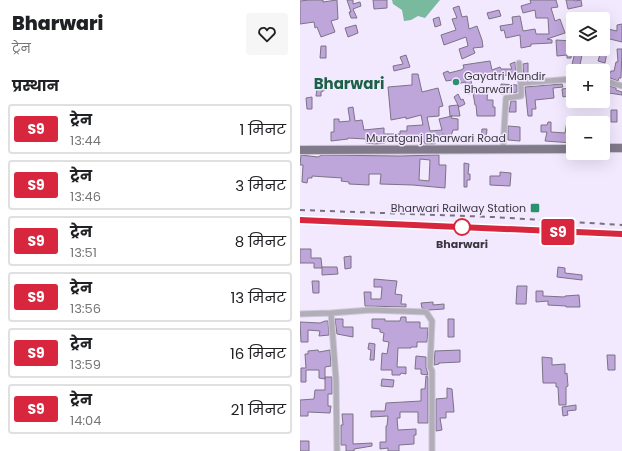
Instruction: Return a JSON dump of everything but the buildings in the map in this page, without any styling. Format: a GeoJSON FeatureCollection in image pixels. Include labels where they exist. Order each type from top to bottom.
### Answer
{"type":"FeatureCollection","features":[{"type":"Feature","properties":{"kind":"main road"},"geometry":{"type":"LineString","coordinates":[[610,148],[622,148]]}},
{"type":"Feature","properties":{"kind":"main road","name":"Muratganj Bharwari Road"},"geometry":{"type":"LineString","coordinates":[[300,150],[566,149]]}},
{"type":"Feature","properties":{"kind":"street"},"geometry":{"type":"LineString","coordinates":[[503,149],[506,98],[521,96],[522,83],[519,72],[519,63]]}},
{"type":"Feature","properties":{"kind":"street"},"geometry":{"type":"LineString","coordinates":[[522,83],[566,80]]}},
{"type":"Feature","properties":{"kind":"street"},"geometry":{"type":"LineString","coordinates":[[610,82],[622,86]]}},
{"type":"Feature","properties":{"kind":"street"},"geometry":{"type":"LineString","coordinates":[[300,314],[331,314],[372,310],[426,312],[432,321],[430,367],[432,371],[432,451]]}},
{"type":"Feature","properties":{"kind":"street"},"geometry":{"type":"LineString","coordinates":[[331,314],[336,380],[337,451]]}},
{"type":"Feature","properties":{"kind":"shaded area"},"geometry":{"type":"Polygon","coordinates":[[[392,0],[440,0],[425,18],[418,16],[411,20],[404,21],[402,10],[393,4],[392,0]]]}},
{"type":"Feature","properties":{"kind":"railway"},"geometry":{"type":"LineString","coordinates":[[300,210],[493,217],[622,225]]}},
{"type":"Feature","properties":{"kind":"railway"},"geometry":{"type":"LineString","coordinates":[[300,220],[622,234]]}},
{"type":"Feature","properties":{"kind":"train","name":"S9"},"geometry":{"type":"LineString","coordinates":[[300,220],[622,234]]}},
{"type":"Feature","properties":{"kind":"place","name":"Gayatri Mandir Bharwari"},"geometry":{"type":"Point","coordinates":[456,82]}},
{"type":"Feature","properties":{"kind":"place","name":"Bharwari Railway Station"},"geometry":{"type":"Point","coordinates":[535,208]}},
{"type":"Feature","properties":{"kind":"place","name":"Bharwari"},"geometry":{"type":"Point","coordinates":[462,227]}},
{"type":"Feature","properties":{"kind":"district","name":"Bharwari"},"geometry":{"type":"Point","coordinates":[349,84]}}]}
